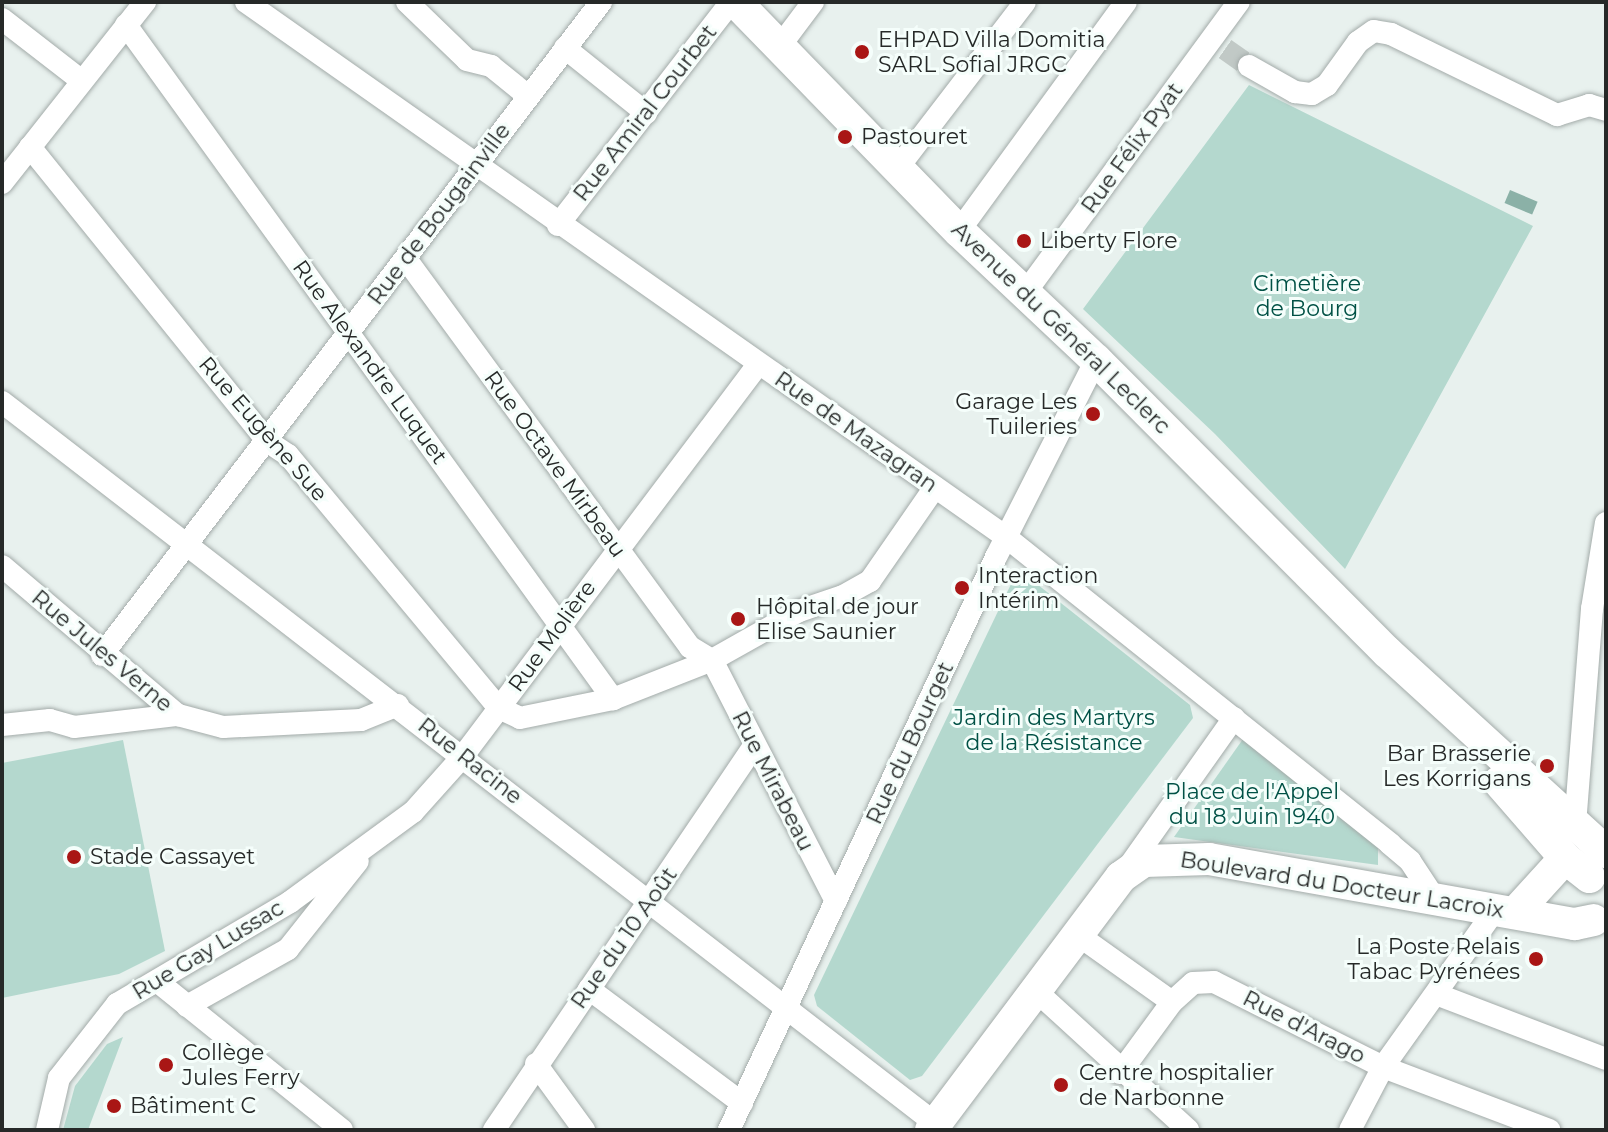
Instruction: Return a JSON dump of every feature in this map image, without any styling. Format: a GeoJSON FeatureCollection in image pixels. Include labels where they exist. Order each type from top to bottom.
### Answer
{"type":"FeatureCollection","features":[{"type":"Feature","properties":{"kind":"main road","name":"Avenue du Général Leclerc"},"geometry":{"type":"LineString","coordinates":[[734,2],[900,165],[959,231],[1096,360],[1591,860]]}},
{"type":"Feature","properties":{"kind":"main road","name":"Avenue du Général Leclerc"},"geometry":{"type":"LineString","coordinates":[[1387,652],[1575,825],[1591,860]]}},
{"type":"Feature","properties":{"kind":"main road","name":"Boulevard du Docteur Lacroix"},"geometry":{"type":"LineString","coordinates":[[934,1127],[1121,877],[1144,861],[1196,858],[1600,926]]}},
{"type":"Feature","properties":{"kind":"main road"},"geometry":{"type":"LineString","coordinates":[[1505,911],[1591,860]]}},
{"type":"Feature","properties":{"kind":"main road"},"geometry":{"type":"LineString","coordinates":[[1591,860],[1588,906],[1600,926]]}},
{"type":"Feature","properties":{"kind":"street"},"geometry":{"type":"LineString","coordinates":[[2,183],[145,2]]}},
{"type":"Feature","properties":{"kind":"street","name":"Rue de Mazagran"},"geometry":{"type":"LineString","coordinates":[[246,2],[475,167],[1006,537],[1410,861],[1435,899]]}},
{"type":"Feature","properties":{"kind":"street"},"geometry":{"type":"LineString","coordinates":[[407,2],[467,60],[491,66],[528,96]]}},
{"type":"Feature","properties":{"kind":"street","name":"Rue de Bougainville"},"geometry":{"type":"LineString","coordinates":[[102,655],[601,2]]}},
{"type":"Feature","properties":{"kind":"street","name":"Rue Amiral Courbet"},"geometry":{"type":"LineString","coordinates":[[558,225],[734,2]]}},
{"type":"Feature","properties":{"kind":"street"},"geometry":{"type":"LineString","coordinates":[[780,46],[813,2]]}},
{"type":"Feature","properties":{"kind":"street"},"geometry":{"type":"LineString","coordinates":[[900,165],[1025,2]]}},
{"type":"Feature","properties":{"kind":"street"},"geometry":{"type":"LineString","coordinates":[[959,231],[1126,2]]}},
{"type":"Feature","properties":{"kind":"street","name":"Rue Félix Pyat"},"geometry":{"type":"LineString","coordinates":[[1025,293],[1218,44],[1239,2]]}},
{"type":"Feature","properties":{"kind":"street"},"geometry":{"type":"LineString","coordinates":[[2,19],[82,81]]}},
{"type":"Feature","properties":{"kind":"street","name":"Rue Alexandre Luquet"},"geometry":{"type":"LineString","coordinates":[[126,25],[613,699]]}},
{"type":"Feature","properties":{"kind":"street"},"geometry":{"type":"LineString","coordinates":[[1249,66],[1295,92],[1312,94],[1327,85],[1358,42],[1374,31],[1391,34],[1557,115],[1589,105],[1606,110]]}},
{"type":"Feature","properties":{"kind":"street"},"geometry":{"type":"LineString","coordinates":[[565,48],[646,113]]}},
{"type":"Feature","properties":{"kind":"street","name":"Rue Eugène Sue"},"geometry":{"type":"LineString","coordinates":[[30,147],[267,441],[288,455],[499,708]]}},
{"type":"Feature","properties":{"kind":"street","name":"Rue Octave Mirbeau"},"geometry":{"type":"LineString","coordinates":[[406,259],[690,647],[712,660]]}},
{"type":"Feature","properties":{"kind":"street","name":"Rue du Bourget"},"geometry":{"type":"LineString","coordinates":[[729,1130],[1006,537],[1096,360]]}},
{"type":"Feature","properties":{"kind":"street","name":"Rue Molière"},"geometry":{"type":"LineString","coordinates":[[463,756],[560,623],[758,364]]}},
{"type":"Feature","properties":{"kind":"street","name":"Rue Racine"},"geometry":{"type":"LineString","coordinates":[[2,402],[190,543],[650,901],[934,1127]]}},
{"type":"Feature","properties":{"kind":"street"},"geometry":{"type":"LineString","coordinates":[[499,708],[520,718],[613,699],[712,660],[799,611],[870,581],[935,487]]}},
{"type":"Feature","properties":{"kind":"street"},"geometry":{"type":"LineString","coordinates":[[1575,825],[1606,523]]}},
{"type":"Feature","properties":{"kind":"street","name":"Rue Jules Verne"},"geometry":{"type":"LineString","coordinates":[[2,566],[102,655],[178,715],[223,727],[361,720],[398,705]]}},
{"type":"Feature","properties":{"kind":"street","name":"Rue Mirabeau"},"geometry":{"type":"LineString","coordinates":[[712,660],[836,901]]}},
{"type":"Feature","properties":{"kind":"street"},"geometry":{"type":"LineString","coordinates":[[2,725],[50,720],[74,727],[178,715]]}},
{"type":"Feature","properties":{"kind":"street"},"geometry":{"type":"LineString","coordinates":[[1121,877],[1234,718]]}},
{"type":"Feature","properties":{"kind":"street","name":"Rue du 10 Août"},"geometry":{"type":"LineString","coordinates":[[494,1130],[754,746]]}},
{"type":"Feature","properties":{"kind":"street","name":"Rue Gay Lussac"},"geometry":{"type":"LineString","coordinates":[[47,1130],[59,1078],[117,1004],[290,902],[413,812],[463,756]]}},
{"type":"Feature","properties":{"kind":"street","name":"Rue Gay Lussac"},"geometry":{"type":"LineString","coordinates":[[187,1006],[288,949],[378,835]]}},
{"type":"Feature","properties":{"kind":"street"},"geometry":{"type":"LineString","coordinates":[[1350,1130],[1383,1067],[1436,994],[1505,911]]}},
{"type":"Feature","properties":{"kind":"street"},"geometry":{"type":"LineString","coordinates":[[1078,935],[1172,1002],[1120,1073]]}},
{"type":"Feature","properties":{"kind":"street"},"geometry":{"type":"LineString","coordinates":[[158,982],[342,1130]]}},
{"type":"Feature","properties":{"kind":"street","name":"Rue d'Arago"},"geometry":{"type":"LineString","coordinates":[[1172,1002],[1193,983],[1214,982],[1383,1067],[1550,1130]]}},
{"type":"Feature","properties":{"kind":"street"},"geometry":{"type":"LineString","coordinates":[[589,989],[742,1103]]}},
{"type":"Feature","properties":{"kind":"street"},"geometry":{"type":"LineString","coordinates":[[1036,991],[1120,1073],[1188,1130]]}},
{"type":"Feature","properties":{"kind":"street"},"geometry":{"type":"LineString","coordinates":[[1436,994],[1606,1059]]}},
{"type":"Feature","properties":{"kind":"street"},"geometry":{"type":"LineString","coordinates":[[536,1064],[584,1130]]}},
{"type":"Feature","properties":{"kind":"green space","name":"Cimetière de Bourg"},"geometry":{"type":"Polygon","coordinates":[[[1249,85],[1533,226],[1345,569],[1215,434],[1083,309],[1249,85]]]}},
{"type":"Feature","properties":{"kind":"green space","name":"Jardin des Martyrs de la Résistance"},"geometry":{"type":"Polygon","coordinates":[[[1028,577],[1190,705],[1193,718],[922,1076],[910,1080],[817,1006],[814,995],[1013,580],[1028,577]]]}},
{"type":"Feature","properties":{"kind":"green space","name":"Place de l'Appel du 18 Juin 1940"},"geometry":{"type":"Polygon","coordinates":[[[1243,739],[1378,847],[1378,865],[1174,837],[1243,739]]]}},
{"type":"Feature","properties":{"kind":"green space","name":"Stade Cassayet"},"geometry":{"type":"Polygon","coordinates":[[[123,740],[165,951],[119,974],[2,998],[2,763],[123,740]]]}},
{"type":"Feature","properties":{"kind":"green space"},"geometry":{"type":"Polygon","coordinates":[[[123,1037],[88,1130],[63,1130],[75,1086],[107,1044],[123,1037]]]}},
{"type":"Feature","properties":{"kind":"shaded area"},"geometry":{"type":"Polygon","coordinates":[[[1510,190],[1538,202],[1532,215],[1505,203],[1510,190]]]}},
{"type":"Feature","properties":{"kind":"tunnel"},"geometry":{"type":"LineString","coordinates":[[1225,49],[1249,66]]}},
{"type":"Feature","properties":{"kind":"place","name":"EHPAD Villa Domitia SARL Sofial JRGC"},"geometry":{"type":"Point","coordinates":[862,52]}},
{"type":"Feature","properties":{"kind":"place","name":"Pastouret"},"geometry":{"type":"Point","coordinates":[845,137]}},
{"type":"Feature","properties":{"kind":"place","name":"Liberty Flore"},"geometry":{"type":"Point","coordinates":[1024,241]}},
{"type":"Feature","properties":{"kind":"place","name":"Garage Les Tuileries"},"geometry":{"type":"Point","coordinates":[1093,414]}},
{"type":"Feature","properties":{"kind":"place","name":"Interaction Intérim"},"geometry":{"type":"Point","coordinates":[962,588]}},
{"type":"Feature","properties":{"kind":"place","name":"Hôpital de jour Elise Saunier"},"geometry":{"type":"Point","coordinates":[738,619]}},
{"type":"Feature","properties":{"kind":"place","name":"Bar Brasserie Les Korrigans"},"geometry":{"type":"Point","coordinates":[1547,766]}},
{"type":"Feature","properties":{"kind":"place","name":"Stade Cassayet"},"geometry":{"type":"Point","coordinates":[74,857]}},
{"type":"Feature","properties":{"kind":"place","name":"La Poste Relais Tabac Pyrénées"},"geometry":{"type":"Point","coordinates":[1536,959]}},
{"type":"Feature","properties":{"kind":"place","name":"Collège Jules Ferry"},"geometry":{"type":"Point","coordinates":[166,1065]}},
{"type":"Feature","properties":{"kind":"place","name":"Centre hospitalier de Narbonne"},"geometry":{"type":"Point","coordinates":[1061,1085]}},
{"type":"Feature","properties":{"kind":"place","name":"Bâtiment C"},"geometry":{"type":"Point","coordinates":[114,1106]}}]}
